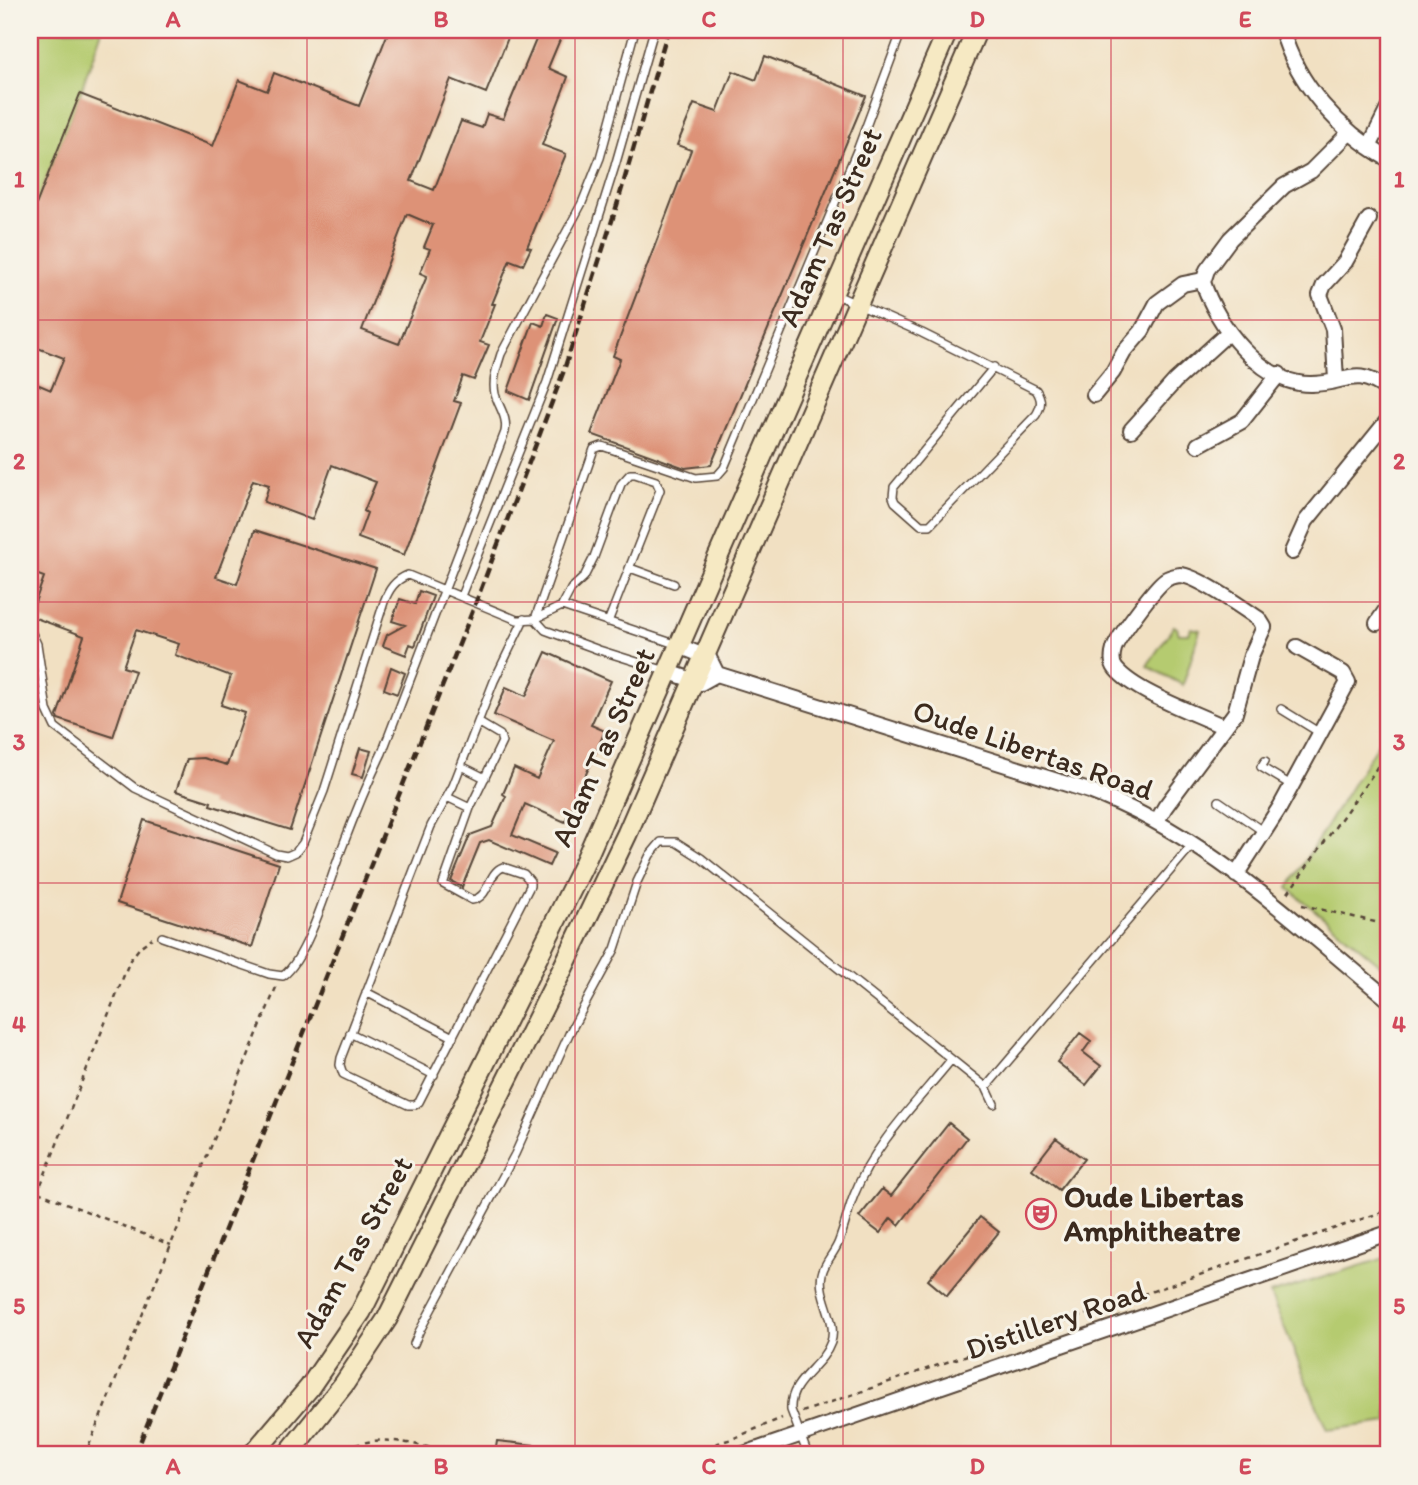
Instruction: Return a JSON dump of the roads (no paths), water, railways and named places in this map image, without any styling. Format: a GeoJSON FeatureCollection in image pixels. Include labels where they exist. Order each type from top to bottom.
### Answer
{"type":"FeatureCollection","features":[{"type":"Feature","properties":{"kind":"main road","name":"Adam Tas Street"},"geometry":{"type":"LineString","coordinates":[[252,1455],[321,1372],[361,1312],[583,866],[948,30]]}},
{"type":"Feature","properties":{"kind":"main road","name":"Adam Tas Street"},"geometry":{"type":"LineString","coordinates":[[287,1455],[344,1384],[393,1308],[567,961],[627,834],[977,30]]}},
{"type":"Feature","properties":{"kind":"street"},"geometry":{"type":"LineString","coordinates":[[1282,30],[1308,86],[1326,110],[1350,132],[1388,159]]}},
{"type":"Feature","properties":{"kind":"street"},"geometry":{"type":"LineString","coordinates":[[1369,147],[1388,109]]}},
{"type":"Feature","properties":{"kind":"street"},"geometry":{"type":"LineString","coordinates":[[1350,132],[1311,170],[1284,186],[1230,239],[1207,270],[1203,280],[1206,291],[1229,332],[1255,362],[1292,380],[1309,384],[1354,376],[1367,377],[1387,386]]}},
{"type":"Feature","properties":{"kind":"street"},"geometry":{"type":"LineString","coordinates":[[1336,380],[1333,329],[1320,295],[1324,285],[1345,262],[1368,219]]}},
{"type":"Feature","properties":{"kind":"street"},"geometry":{"type":"LineString","coordinates":[[1094,395],[1142,331],[1157,303],[1183,284],[1203,280]]}},
{"type":"Feature","properties":{"kind":"street"},"geometry":{"type":"LineString","coordinates":[[1131,430],[1175,381],[1229,332]]}},
{"type":"Feature","properties":{"kind":"street"},"geometry":{"type":"LineString","coordinates":[[1198,445],[1242,421],[1279,374]]}},
{"type":"Feature","properties":{"kind":"street"},"geometry":{"type":"LineString","coordinates":[[1292,552],[1306,521],[1388,420]]}},
{"type":"Feature","properties":{"kind":"street"},"geometry":{"type":"LineString","coordinates":[[1157,821],[1224,727],[1237,708],[1251,656],[1264,627],[1259,619],[1196,579],[1181,575],[1170,578],[1160,584],[1118,640],[1113,655],[1114,664],[1118,671],[1147,692],[1224,727]]}},
{"type":"Feature","properties":{"kind":"street"},"geometry":{"type":"LineString","coordinates":[[1377,623],[1388,607]]}},
{"type":"Feature","properties":{"kind":"street"},"geometry":{"type":"LineString","coordinates":[[669,672],[701,683],[717,674],[709,658],[679,646]]}},
{"type":"Feature","properties":{"kind":"street"},"geometry":{"type":"LineString","coordinates":[[1236,875],[1264,833],[1346,688],[1348,679],[1343,673],[1297,647]]}},
{"type":"Feature","properties":{"kind":"street","name":"Oude Libertas Road"},"geometry":{"type":"LineString","coordinates":[[717,674],[1129,806],[1193,844],[1236,875],[1388,999]]}},
{"type":"Feature","properties":{"kind":"street","name":"Distillery Road"},"geometry":{"type":"LineString","coordinates":[[741,1455],[1388,1233]]}},
{"type":"Feature","properties":{"kind":"lane"},"geometry":{"type":"LineString","coordinates":[[162,937],[270,974],[284,976],[295,966],[365,788],[382,753],[505,432],[506,418],[496,396],[494,382],[501,354],[582,203],[600,158],[635,30]]}},
{"type":"Feature","properties":{"kind":"lane"},"geometry":{"type":"LineString","coordinates":[[461,596],[551,369],[615,166],[653,30]]}},
{"type":"Feature","properties":{"kind":"lane"},"geometry":{"type":"LineString","coordinates":[[535,619],[594,449],[602,446],[696,478],[717,476],[724,468],[858,148],[902,30]]}},
{"type":"Feature","properties":{"kind":"lane"},"geometry":{"type":"LineString","coordinates":[[833,293],[995,367],[1036,390],[1041,401],[1039,411],[930,525],[921,525],[895,502],[894,486],[995,367]]}},
{"type":"Feature","properties":{"kind":"lane"},"geometry":{"type":"LineString","coordinates":[[30,629],[37,644],[47,710],[55,727],[135,788],[276,854],[287,856],[296,852],[303,843],[324,791],[390,589],[401,577],[408,575],[517,620],[535,619],[562,607],[571,589],[584,577],[621,484],[630,474],[635,474],[656,481],[660,490],[608,622]]}},
{"type":"Feature","properties":{"kind":"lane"},"geometry":{"type":"LineString","coordinates":[[630,568],[674,584]]}},
{"type":"Feature","properties":{"kind":"lane"},"geometry":{"type":"LineString","coordinates":[[562,607],[679,646]]}},
{"type":"Feature","properties":{"kind":"lane"},"geometry":{"type":"LineString","coordinates":[[478,722],[502,739],[470,808],[443,884],[472,900],[477,900],[484,894],[496,871],[503,867],[524,874],[530,881],[530,886],[419,1102],[412,1106],[344,1074],[340,1065],[341,1058],[426,837],[461,766],[478,722],[494,681],[524,619]]}},
{"type":"Feature","properties":{"kind":"lane"},"geometry":{"type":"LineString","coordinates":[[535,619],[545,630],[669,672]]}},
{"type":"Feature","properties":{"kind":"lane"},"geometry":{"type":"LineString","coordinates":[[1281,709],[1321,733]]}},
{"type":"Feature","properties":{"kind":"lane"},"geometry":{"type":"LineString","coordinates":[[1287,724],[1292,715]]}},
{"type":"Feature","properties":{"kind":"lane"},"geometry":{"type":"LineString","coordinates":[[1265,761],[1261,767],[1292,785]]}},
{"type":"Feature","properties":{"kind":"lane"},"geometry":{"type":"LineString","coordinates":[[461,766],[485,778]]}},
{"type":"Feature","properties":{"kind":"lane"},"geometry":{"type":"LineString","coordinates":[[447,797],[470,808]]}},
{"type":"Feature","properties":{"kind":"lane"},"geometry":{"type":"LineString","coordinates":[[1219,801],[1264,833]]}},
{"type":"Feature","properties":{"kind":"lane"},"geometry":{"type":"LineString","coordinates":[[414,1344],[515,1154],[569,1034],[615,949],[637,882],[650,855],[661,842],[676,842],[701,858],[986,1087],[994,1104]]}},
{"type":"Feature","properties":{"kind":"lane"},"geometry":{"type":"LineString","coordinates":[[986,1087],[1193,844]]}},
{"type":"Feature","properties":{"kind":"lane"},"geometry":{"type":"LineString","coordinates":[[366,992],[453,1037]]}},
{"type":"Feature","properties":{"kind":"lane"},"geometry":{"type":"LineString","coordinates":[[351,1033],[434,1074]]}},
{"type":"Feature","properties":{"kind":"lane"},"geometry":{"type":"LineString","coordinates":[[808,1455],[790,1402],[796,1387],[831,1342],[831,1324],[822,1290],[822,1272],[838,1244],[854,1194],[878,1151],[951,1060]]}},
{"type":"Feature","properties":{"kind":"railway"},"geometry":{"type":"LineString","coordinates":[[135,1455],[476,602],[563,373],[617,205],[668,30]]}},
{"type":"Feature","properties":{"kind":"place","name":"Oude Libertas Amphitheatre"},"geometry":{"type":"Point","coordinates":[1041,1214]}}]}
